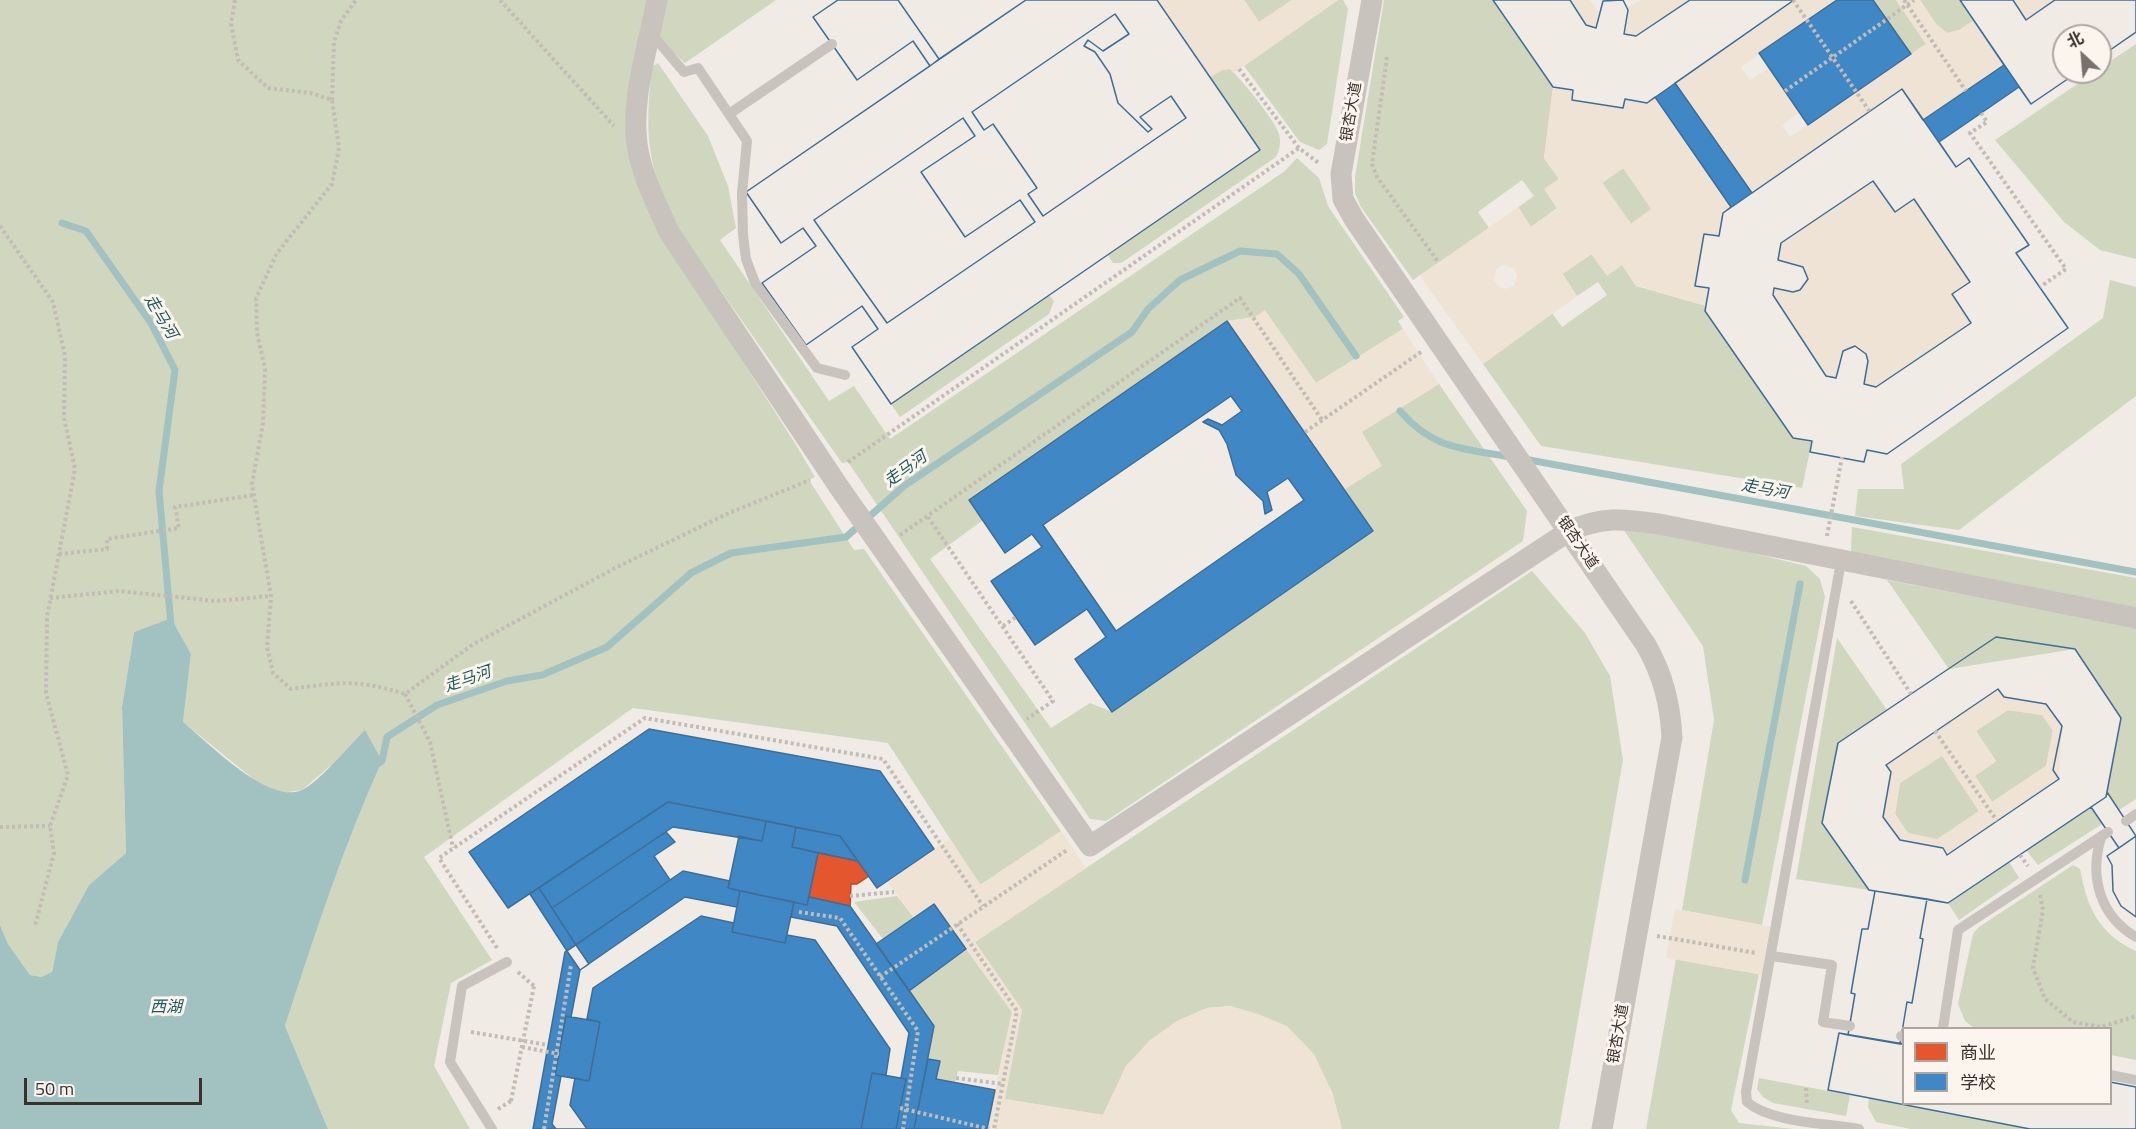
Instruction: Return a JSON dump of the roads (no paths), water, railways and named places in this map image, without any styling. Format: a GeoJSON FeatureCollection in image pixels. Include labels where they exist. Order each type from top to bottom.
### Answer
{"type":"FeatureCollection","features":[{"type":"Feature","properties":{"kind":"street"},"geometry":{"type":"LineString","coordinates":[[657,0],[639,98],[637,126],[639,154],[669,232],[835,481],[1090,846],[1569,531],[1601,520],[1624,519],[1839,571],[2136,618]]}},
{"type":"Feature","properties":{"kind":"street","name":"银杏大道"},"geometry":{"type":"LineString","coordinates":[[1372,0],[1342,181],[1344,199],[1354,219],[1646,645],[1659,669],[1670,707],[1672,737],[1602,1129]]}},
{"type":"Feature","properties":{"kind":"lane"},"geometry":{"type":"LineString","coordinates":[[651,33],[684,72],[698,68],[747,141],[742,193],[743,235],[746,259],[755,283],[817,368],[845,375]]}},
{"type":"Feature","properties":{"kind":"lane"},"geometry":{"type":"LineString","coordinates":[[729,114],[832,44]]}},
{"type":"Feature","properties":{"kind":"lane"},"geometry":{"type":"LineString","coordinates":[[1839,571],[1746,1092],[1748,1102],[1756,1110],[1808,1122],[1859,1129]]}},
{"type":"Feature","properties":{"kind":"lane"},"geometry":{"type":"LineString","coordinates":[[2126,821],[2136,814]]}},
{"type":"Feature","properties":{"kind":"lane"},"geometry":{"type":"LineString","coordinates":[[1943,1027],[1958,930],[2105,835],[2095,858],[2103,902],[2118,926],[2136,937]]}},
{"type":"Feature","properties":{"kind":"lane"},"geometry":{"type":"LineString","coordinates":[[1772,956],[1832,965],[1823,1022],[1850,1026]]}},
{"type":"Feature","properties":{"kind":"lane"},"geometry":{"type":"LineString","coordinates":[[492,1129],[450,1062],[462,986],[507,962]]}},
{"type":"Feature","properties":{"kind":"lane"},"geometry":{"type":"LineString","coordinates":[[2112,1075],[2136,1080]]}},
{"type":"Feature","properties":{"kind":"water","name":"西湖"},"geometry":{"type":"Polygon","coordinates":[[[171,618],[191,654],[183,722],[223,757],[256,781],[273,789],[288,792],[302,790],[325,772],[365,730],[382,761],[342,859],[285,1026],[328,1129],[0,1129],[0,925],[8,944],[30,975],[41,977],[52,972],[58,942],[89,885],[126,853],[122,707],[134,632],[171,618]]]}},
{"type":"Feature","properties":{"kind":"waterway","name":"走马河"},"geometry":{"type":"LineString","coordinates":[[62,223],[86,231],[151,323],[175,370],[159,491],[171,625]]}},
{"type":"Feature","properties":{"kind":"waterway","name":"走马河"},"geometry":{"type":"LineString","coordinates":[[376,765],[382,761],[387,737],[437,705],[507,681],[542,675],[607,647],[691,573],[731,553],[846,537],[904,486],[1132,332],[1148,309],[1180,280],[1240,251],[1277,254],[1299,274],[1356,356]]}},
{"type":"Feature","properties":{"kind":"waterway","name":"走马河"},"geometry":{"type":"LineString","coordinates":[[1400,411],[1413,424],[1437,440],[1463,449],[1510,457]]}},
{"type":"Feature","properties":{"kind":"waterway","name":"走马河"},"geometry":{"type":"LineString","coordinates":[[1524,459],[2136,572]]}},
{"type":"Feature","properties":{"kind":"waterway"},"geometry":{"type":"LineString","coordinates":[[1745,880],[1800,584]]}}]}
